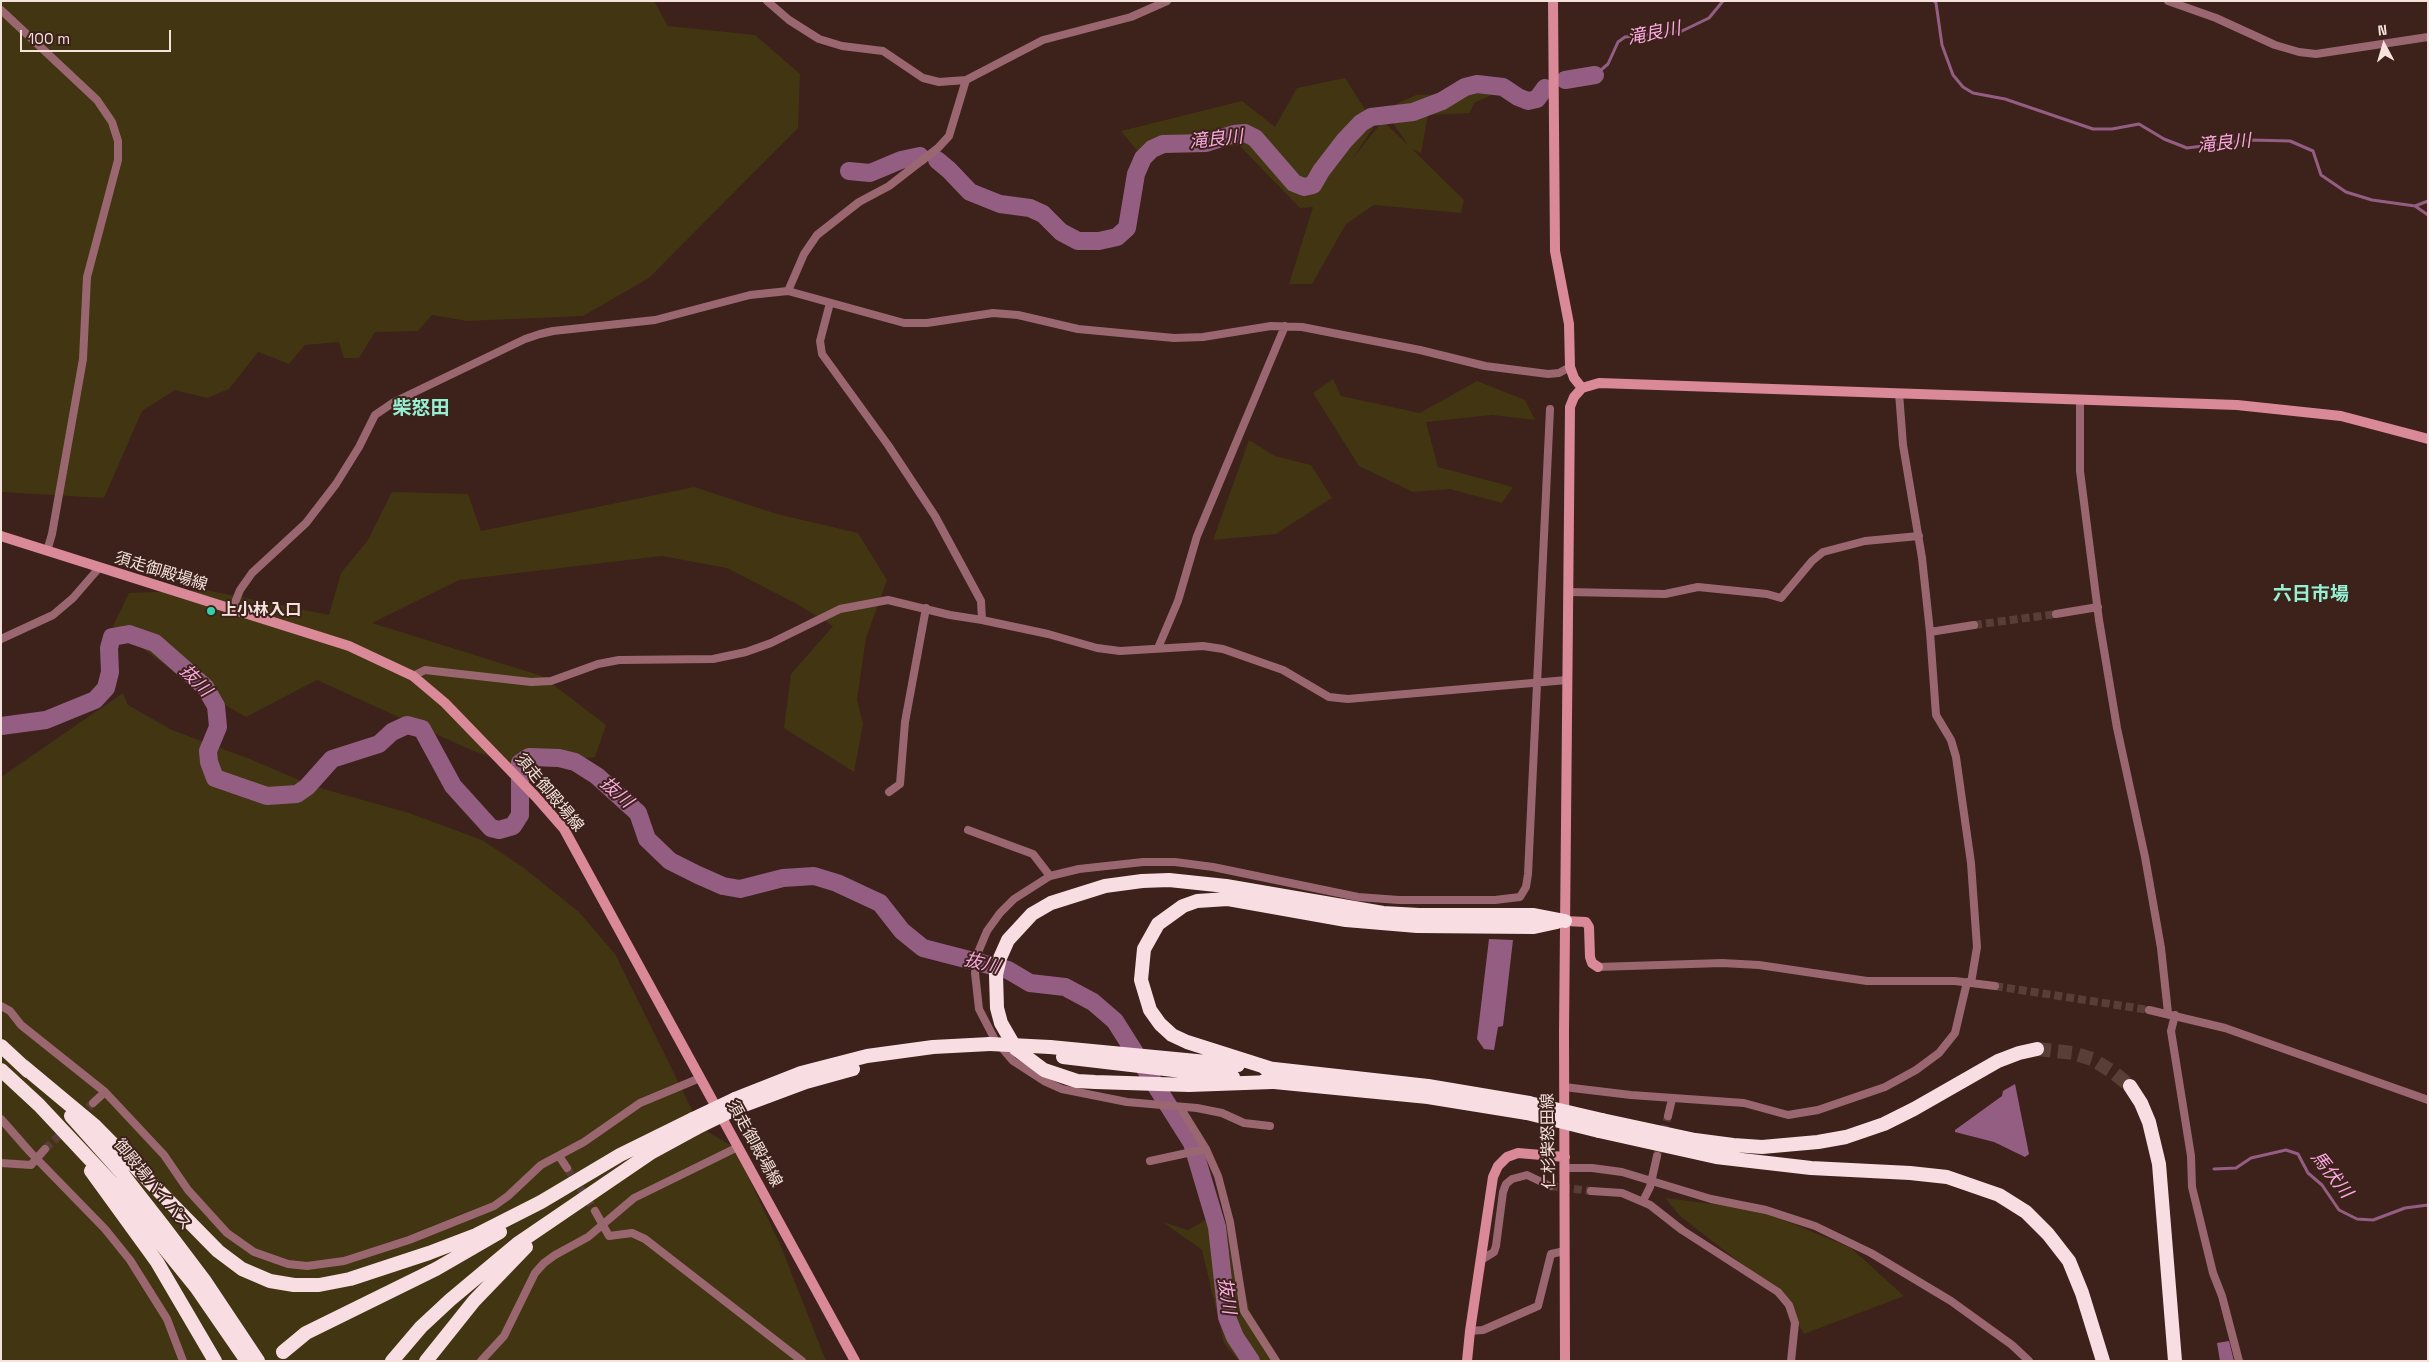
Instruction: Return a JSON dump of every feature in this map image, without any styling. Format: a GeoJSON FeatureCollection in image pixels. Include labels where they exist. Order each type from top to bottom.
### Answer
{"type":"FeatureCollection","features":[{"type":"Feature","properties":{"kind":"highway"},"geometry":{"type":"LineString","coordinates":[[1272,1075],[1189,1085],[1077,1080],[1060,1076],[1031,1061],[1016,1049],[1001,1023],[995,992],[1000,958],[1008,940],[1032,914],[1063,898],[1105,886],[1160,880],[1226,886],[1382,913],[1419,916],[1534,915],[1565,921]]}},
{"type":"Feature","properties":{"kind":"highway"},"geometry":{"type":"LineString","coordinates":[[1272,1075],[1172,1035],[1160,1024],[1150,1010],[1141,980],[1144,949],[1158,924],[1183,906],[1197,901],[1228,899],[1346,920],[1417,926],[1534,927],[1565,921]]}},
{"type":"Feature","properties":{"kind":"highway","name":"御殿場バイパス"},"geometry":{"type":"LineString","coordinates":[[1,1046],[23,1066],[121,1172],[204,1280],[258,1361]]}},
{"type":"Feature","properties":{"kind":"highway"},"geometry":{"type":"LineString","coordinates":[[23,1066],[95,1126],[218,1251],[242,1269],[270,1281],[294,1285],[319,1285],[350,1279],[476,1235],[510,1219],[620,1155],[695,1124],[737,1103],[806,1082],[870,1066],[990,1049],[1050,1051],[1272,1075],[1428,1086],[1528,1108],[1716,1157],[1811,1168],[1910,1173],[1947,1177],[1999,1195],[2026,1212],[2048,1234],[2069,1261],[2082,1293],[2103,1361]]}},
{"type":"Feature","properties":{"kind":"highway"},"geometry":{"type":"LineString","coordinates":[[1600,1126],[1733,1145],[1762,1147],[1818,1142],[1846,1137],[1884,1124],[1998,1061],[2036,1049]]}},
{"type":"Feature","properties":{"kind":"highway"},"geometry":{"type":"LineString","coordinates":[[1,1070],[84,1162],[127,1220],[182,1303],[215,1361]]}},
{"type":"Feature","properties":{"kind":"highway","name":"御殿場バイパス"},"geometry":{"type":"LineString","coordinates":[[1,1070],[39,1105],[111,1182],[196,1287],[247,1361]]}},
{"type":"Feature","properties":{"kind":"highway"},"geometry":{"type":"LineString","coordinates":[[2130,1086],[2141,1103],[2149,1122],[2159,1164],[2175,1361]]}},
{"type":"Feature","properties":{"kind":"highway"},"geometry":{"type":"LineString","coordinates":[[392,1361],[421,1327],[496,1261],[575,1203],[695,1124]]}},
{"type":"Feature","properties":{"kind":"highway"},"geometry":{"type":"LineString","coordinates":[[283,1352],[306,1333],[392,1292],[479,1245],[648,1142]]}},
{"type":"Feature","properties":{"kind":"highway"},"geometry":{"type":"LineString","coordinates":[[426,1361],[496,1278],[575,1203]]}},
{"type":"Feature","properties":{"kind":"street"},"geometry":{"type":"LineString","coordinates":[[768,1],[789,20],[819,38],[842,46],[883,51],[924,78],[939,82],[966,80],[1043,40],[1131,17],[1167,1]]}},
{"type":"Feature","properties":{"kind":"street"},"geometry":{"type":"LineString","coordinates":[[1553,1],[1554,251],[1569,324],[1570,368],[1574,378],[1582,388],[1600,383],[2237,404],[2341,416],[2428,439]]}},
{"type":"Feature","properties":{"kind":"street"},"geometry":{"type":"LineString","coordinates":[[2168,1],[2216,18],[2275,45],[2299,52],[2316,54],[2428,37]]}},
{"type":"Feature","properties":{"kind":"street"},"geometry":{"type":"LineString","coordinates":[[1,10],[97,100],[112,122],[118,141],[118,160],[87,277],[83,359],[52,534],[47,551]]}},
{"type":"Feature","properties":{"kind":"street"},"geometry":{"type":"LineString","coordinates":[[788,291],[804,254],[817,235],[859,202],[889,186],[938,148],[949,136],[966,80]]}},
{"type":"Feature","properties":{"kind":"street"},"geometry":{"type":"LineString","coordinates":[[232,610],[240,590],[252,573],[306,523],[336,484],[359,447],[374,416],[394,402],[524,339],[540,334],[655,320],[750,295],[788,291],[904,324],[927,323],[993,313],[1018,315],[1078,329],[1174,338],[1203,337],[1285,326],[1302,327],[1420,350],[1485,366],[1548,374],[1570,368]]}},
{"type":"Feature","properties":{"kind":"street"},"geometry":{"type":"LineString","coordinates":[[830,303],[820,341],[822,354],[888,445],[935,516],[980,601],[982,620]]}},
{"type":"Feature","properties":{"kind":"street"},"geometry":{"type":"LineString","coordinates":[[1158,648],[1178,601],[1197,536],[1285,326]]}},
{"type":"Feature","properties":{"kind":"street","name":"仁杉柴怒田線"},"geometry":{"type":"LineString","coordinates":[[1565,1361],[1564,1087],[1570,407],[1574,397],[1582,388]]}},
{"type":"Feature","properties":{"kind":"street"},"geometry":{"type":"LineString","coordinates":[[1564,1087],[1744,1103],[1782,1114],[1794,1115],[1834,1106],[1868,1094],[1916,1070],[1945,1047],[1958,1025],[1977,947],[1971,864],[1956,757],[1950,740],[1936,715],[1930,632],[1919,536],[1905,458],[1898,393]]}},
{"type":"Feature","properties":{"kind":"street"},"geometry":{"type":"LineString","coordinates":[[2080,399],[2080,471],[2098,607],[2118,736],[2144,851],[2161,948],[2171,1014],[2171,1031],[2191,1156],[2192,1187],[2213,1273],[2222,1296],[2239,1361]]}},
{"type":"Feature","properties":{"kind":"street"},"geometry":{"type":"LineString","coordinates":[[1270,1126],[1244,1122],[1222,1113],[1127,1102],[1062,1089],[1029,1072],[1013,1061],[986,1026],[979,1009],[975,973],[980,950],[987,931],[1000,913],[1014,899],[1050,876],[1079,869],[1125,864],[1175,862],[1358,897],[1399,900],[1495,900],[1520,897],[1526,887],[1528,874],[1550,409]]}},
{"type":"Feature","properties":{"kind":"street","name":"須走御殿場線"},"geometry":{"type":"LineString","coordinates":[[1,536],[349,646],[413,676],[445,703],[519,779],[564,829],[855,1361]]}},
{"type":"Feature","properties":{"kind":"street"},"geometry":{"type":"LineString","coordinates":[[1568,592],[1665,594],[1698,587],[1766,594],[1781,598],[1812,561],[1823,552],[1864,541],[1919,536]]}},
{"type":"Feature","properties":{"kind":"street"},"geometry":{"type":"LineString","coordinates":[[1,639],[53,615],[73,598],[98,568]]}},
{"type":"Feature","properties":{"kind":"street"},"geometry":{"type":"LineString","coordinates":[[413,676],[425,670],[531,682],[551,681],[598,664],[619,660],[712,659],[746,652],[771,642],[840,608],[872,601],[888,600],[1098,648],[1120,651],[1203,646],[1223,649],[1283,670],[1329,697],[1348,699],[1567,680]]}},
{"type":"Feature","properties":{"kind":"street"},"geometry":{"type":"LineString","coordinates":[[2056,614],[2098,607]]}},
{"type":"Feature","properties":{"kind":"street"},"geometry":{"type":"LineString","coordinates":[[888,792],[900,784],[905,722],[926,608]]}},
{"type":"Feature","properties":{"kind":"street"},"geometry":{"type":"LineString","coordinates":[[1930,632],[1974,625]]}},
{"type":"Feature","properties":{"kind":"street"},"geometry":{"type":"LineString","coordinates":[[968,830],[1033,854],[1050,876]]}},
{"type":"Feature","properties":{"kind":"street"},"geometry":{"type":"LineString","coordinates":[[1565,921],[1586,922],[1589,927],[1590,957],[1592,963],[1598,967],[1722,963],[1750,964],[1867,981],[1969,982],[1995,986]]}},
{"type":"Feature","properties":{"kind":"street"},"geometry":{"type":"LineString","coordinates":[[1,1006],[10,1011],[21,1025],[105,1092],[164,1155],[188,1190],[227,1233],[254,1252],[288,1264],[307,1266],[344,1261],[459,1221],[494,1206],[508,1196],[534,1171],[584,1142],[640,1103],[700,1078]]}},
{"type":"Feature","properties":{"kind":"street"},"geometry":{"type":"LineString","coordinates":[[2149,1010],[2225,1028],[2428,1100]]}},
{"type":"Feature","properties":{"kind":"street"},"geometry":{"type":"LineString","coordinates":[[93,1103],[105,1092]]}},
{"type":"Feature","properties":{"kind":"street"},"geometry":{"type":"LineString","coordinates":[[1668,1116],[1672,1098]]}},
{"type":"Feature","properties":{"kind":"street"},"geometry":{"type":"LineString","coordinates":[[1180,1107],[1218,1176],[1230,1222],[1244,1311],[1276,1361]]}},
{"type":"Feature","properties":{"kind":"street"},"geometry":{"type":"LineString","coordinates":[[1,1118],[8,1128],[105,1229],[130,1260],[167,1319],[183,1361]]}},
{"type":"Feature","properties":{"kind":"street"},"geometry":{"type":"LineString","coordinates":[[481,1361],[504,1336],[535,1273],[544,1263],[588,1237],[634,1198],[738,1147]]}},
{"type":"Feature","properties":{"kind":"street"},"geometry":{"type":"LineString","coordinates":[[1,1163],[30,1165],[45,1149]]}},
{"type":"Feature","properties":{"kind":"street"},"geometry":{"type":"LineString","coordinates":[[1150,1161],[1202,1150]]}},
{"type":"Feature","properties":{"kind":"street"},"geometry":{"type":"LineString","coordinates":[[1467,1361],[1493,1177],[1498,1166],[1507,1157],[1518,1153],[1565,1157]]}},
{"type":"Feature","properties":{"kind":"street"},"geometry":{"type":"LineString","coordinates":[[559,1156],[566,1168]]}},
{"type":"Feature","properties":{"kind":"street"},"geometry":{"type":"LineString","coordinates":[[1643,1201],[1657,1156]]}},
{"type":"Feature","properties":{"kind":"street"},"geometry":{"type":"LineString","coordinates":[[1565,1168],[1611,1170],[1651,1180],[1711,1199],[1790,1217],[1828,1231],[1952,1301],[2012,1345],[2029,1361]]}},
{"type":"Feature","properties":{"kind":"street"},"geometry":{"type":"LineString","coordinates":[[1481,1260],[1494,1252],[1496,1246],[1503,1192],[1506,1184],[1512,1179],[1527,1175],[1550,1186]]}},
{"type":"Feature","properties":{"kind":"street"},"geometry":{"type":"LineString","coordinates":[[1591,1191],[1622,1193],[1643,1201],[1778,1292],[1789,1305],[1795,1323],[1791,1361]]}},
{"type":"Feature","properties":{"kind":"street"},"geometry":{"type":"LineString","coordinates":[[595,1211],[609,1236],[632,1233],[645,1239],[802,1361]]}},
{"type":"Feature","properties":{"kind":"street"},"geometry":{"type":"LineString","coordinates":[[1470,1331],[1483,1330],[1538,1306],[1552,1254],[1565,1251]]}},
{"type":"Feature","properties":{"kind":"shaded area"},"geometry":{"type":"Polygon","coordinates":[[[1,1],[654,1],[668,26],[755,35],[800,74],[798,128],[649,278],[583,316],[467,321],[432,315],[418,331],[375,332],[359,358],[344,358],[339,342],[305,345],[289,364],[258,352],[229,389],[207,398],[175,390],[142,411],[104,498],[1,492],[1,1]]]}},
{"type":"Feature","properties":{"kind":"shaded area"},"geometry":{"type":"Polygon","coordinates":[[[1345,78],[1375,125],[1352,159],[1383,121],[1408,145],[1393,123],[1388,108],[1416,95],[1443,94],[1476,86],[1491,90],[1494,94],[1474,103],[1470,113],[1428,115],[1421,153],[1412,149],[1464,200],[1461,213],[1374,205],[1346,224],[1312,284],[1289,284],[1313,207],[1300,208],[1239,145],[1182,150],[1143,158],[1121,131],[1242,101],[1275,127],[1297,88],[1345,78]]]}},
{"type":"Feature","properties":{"kind":"shaded area"},"geometry":{"type":"Polygon","coordinates":[[[1333,379],[1341,396],[1420,413],[1477,381],[1525,400],[1535,420],[1492,415],[1426,422],[1438,467],[1513,487],[1502,503],[1450,489],[1413,492],[1359,466],[1313,393],[1333,379]]]}},
{"type":"Feature","properties":{"kind":"shaded area"},"geometry":{"type":"Polygon","coordinates":[[[1249,440],[1275,456],[1311,465],[1332,498],[1276,534],[1213,540],[1249,440]]]}},
{"type":"Feature","properties":{"kind":"shaded area"},"geometry":{"type":"Polygon","coordinates":[[[694,487],[777,514],[858,533],[887,580],[866,638],[857,700],[863,724],[854,772],[784,728],[791,674],[833,626],[795,603],[727,568],[662,556],[459,580],[372,623],[542,676],[606,725],[595,757],[518,766],[471,750],[317,680],[246,717],[194,687],[113,626],[129,593],[206,590],[329,615],[341,573],[368,540],[392,492],[468,494],[481,531],[694,487]]]}},
{"type":"Feature","properties":{"kind":"shaded area"},"geometry":{"type":"Polygon","coordinates":[[[123,693],[128,705],[172,730],[250,759],[313,786],[409,813],[482,840],[524,868],[579,912],[615,954],[701,1128],[734,1147],[780,1244],[826,1361],[1,1361],[1,777],[123,693]]]}},
{"type":"Feature","properties":{"kind":"shaded area"},"geometry":{"type":"Polygon","coordinates":[[[1489,939],[1513,940],[1503,1026],[1498,1027],[1494,1050],[1484,1049],[1477,1039],[1489,939]]]}},
{"type":"Feature","properties":{"kind":"shaded area"},"geometry":{"type":"Polygon","coordinates":[[[2015,1084],[2029,1154],[2025,1157],[1994,1142],[1955,1132],[1955,1130],[2002,1096],[2003,1091],[2015,1084]]]}},
{"type":"Feature","properties":{"kind":"shaded area"},"geometry":{"type":"Polygon","coordinates":[[[1665,1198],[1760,1210],[1851,1248],[1904,1296],[1804,1334],[1778,1292],[1680,1216],[1665,1198]]]}},
{"type":"Feature","properties":{"kind":"shaded area"},"geometry":{"type":"Polygon","coordinates":[[[1218,1213],[1233,1241],[1250,1311],[1281,1361],[1239,1361],[1224,1343],[1202,1250],[1163,1222],[1188,1230],[1218,1213]]]}},
{"type":"Feature","properties":{"kind":"shaded area"},"geometry":{"type":"Polygon","coordinates":[[[2229,1341],[2234,1361],[2220,1361],[2217,1343],[2229,1341]]]}},
{"type":"Feature","properties":{"kind":"waterway","name":"滝良川"},"geometry":{"type":"LineString","coordinates":[[1595,75],[1608,64],[1618,42],[1625,37],[1682,31],[1709,18],[1723,1]]}},
{"type":"Feature","properties":{"kind":"waterway","name":"滝良川"},"geometry":{"type":"LineString","coordinates":[[1934,1],[1936,3],[1942,45],[1953,75],[1963,87],[1973,93],[2005,99],[2093,129],[2112,129],[2139,124],[2164,139],[2187,148],[2250,140],[2290,141],[2313,151],[2321,175],[2346,192],[2372,200],[2415,206],[2428,215]]}},
{"type":"Feature","properties":{"kind":"waterway","name":"滝良川"},"geometry":{"type":"LineString","coordinates":[[1565,80],[1595,75]]}},
{"type":"Feature","properties":{"kind":"waterway","name":"滝良川"},"geometry":{"type":"LineString","coordinates":[[937,160],[970,192],[1000,204],[1030,208],[1043,214],[1061,232],[1078,241],[1099,241],[1117,237],[1127,228],[1136,174],[1143,158],[1152,149],[1163,144],[1206,143],[1234,134],[1245,133],[1255,138],[1294,183],[1304,187],[1313,185],[1321,171],[1344,141],[1361,123],[1371,117],[1413,112],[1442,101],[1465,87],[1477,84],[1503,87],[1528,101],[1537,99],[1545,88]]}},
{"type":"Feature","properties":{"kind":"waterway","name":"滝良川"},"geometry":{"type":"LineString","coordinates":[[849,171],[870,173],[901,160],[920,156]]}},
{"type":"Feature","properties":{"kind":"waterway","name":"滝良川"},"geometry":{"type":"LineString","coordinates":[[2415,206],[2428,201]]}},
{"type":"Feature","properties":{"kind":"waterway","name":"抜川"},"geometry":{"type":"LineString","coordinates":[[1,726],[46,720],[95,700],[106,688],[110,672],[109,648],[112,637],[129,634],[155,643],[205,687],[216,706],[218,727],[208,751],[209,762],[215,778],[267,796],[297,794],[307,787],[332,759],[379,744],[392,732],[407,725],[422,729],[453,786],[491,828],[499,830],[513,826],[520,815],[520,763],[529,757],[559,758],[575,762],[597,776],[638,813],[647,839],[670,861],[698,875],[723,886],[740,889],[783,878],[814,876],[837,883],[880,903],[902,931],[923,948],[1008,970],[1030,983],[1065,987],[1093,1002],[1115,1021],[1192,1143],[1217,1227],[1227,1317],[1235,1337],[1251,1361]]}},
{"type":"Feature","properties":{"kind":"waterway","name":"馬伏川"},"geometry":{"type":"LineString","coordinates":[[2214,1169],[2236,1168],[2251,1158],[2286,1150],[2298,1154],[2308,1173],[2322,1185],[2339,1210],[2357,1219],[2373,1220],[2405,1208],[2428,1205]]}},
{"type":"Feature","properties":{"kind":"tunnel"},"geometry":{"type":"LineString","coordinates":[[1974,625],[2056,614]]}},
{"type":"Feature","properties":{"kind":"tunnel"},"geometry":{"type":"LineString","coordinates":[[1995,986],[2149,1010]]}},
{"type":"Feature","properties":{"kind":"tunnel"},"geometry":{"type":"LineString","coordinates":[[2037,1049],[2073,1053],[2092,1059],[2113,1072],[2130,1086]]}},
{"type":"Feature","properties":{"kind":"tunnel"},"geometry":{"type":"LineString","coordinates":[[45,1149],[93,1103]]}},
{"type":"Feature","properties":{"kind":"tunnel"},"geometry":{"type":"LineString","coordinates":[[1657,1156],[1668,1116]]}},
{"type":"Feature","properties":{"kind":"tunnel"},"geometry":{"type":"LineString","coordinates":[[567,1168],[595,1211]]}},
{"type":"Feature","properties":{"kind":"tunnel"},"geometry":{"type":"LineString","coordinates":[[1550,1186],[1591,1191]]}},
{"type":"Feature","properties":{"kind":"place","name":"上小林入口"},"geometry":{"type":"Point","coordinates":[211,611]}},
{"type":"Feature","properties":{"kind":"district","name":"柴怒田"},"geometry":{"type":"Point","coordinates":[421,409]}},
{"type":"Feature","properties":{"kind":"district","name":"六日市場"},"geometry":{"type":"Point","coordinates":[2311,595]}}]}
